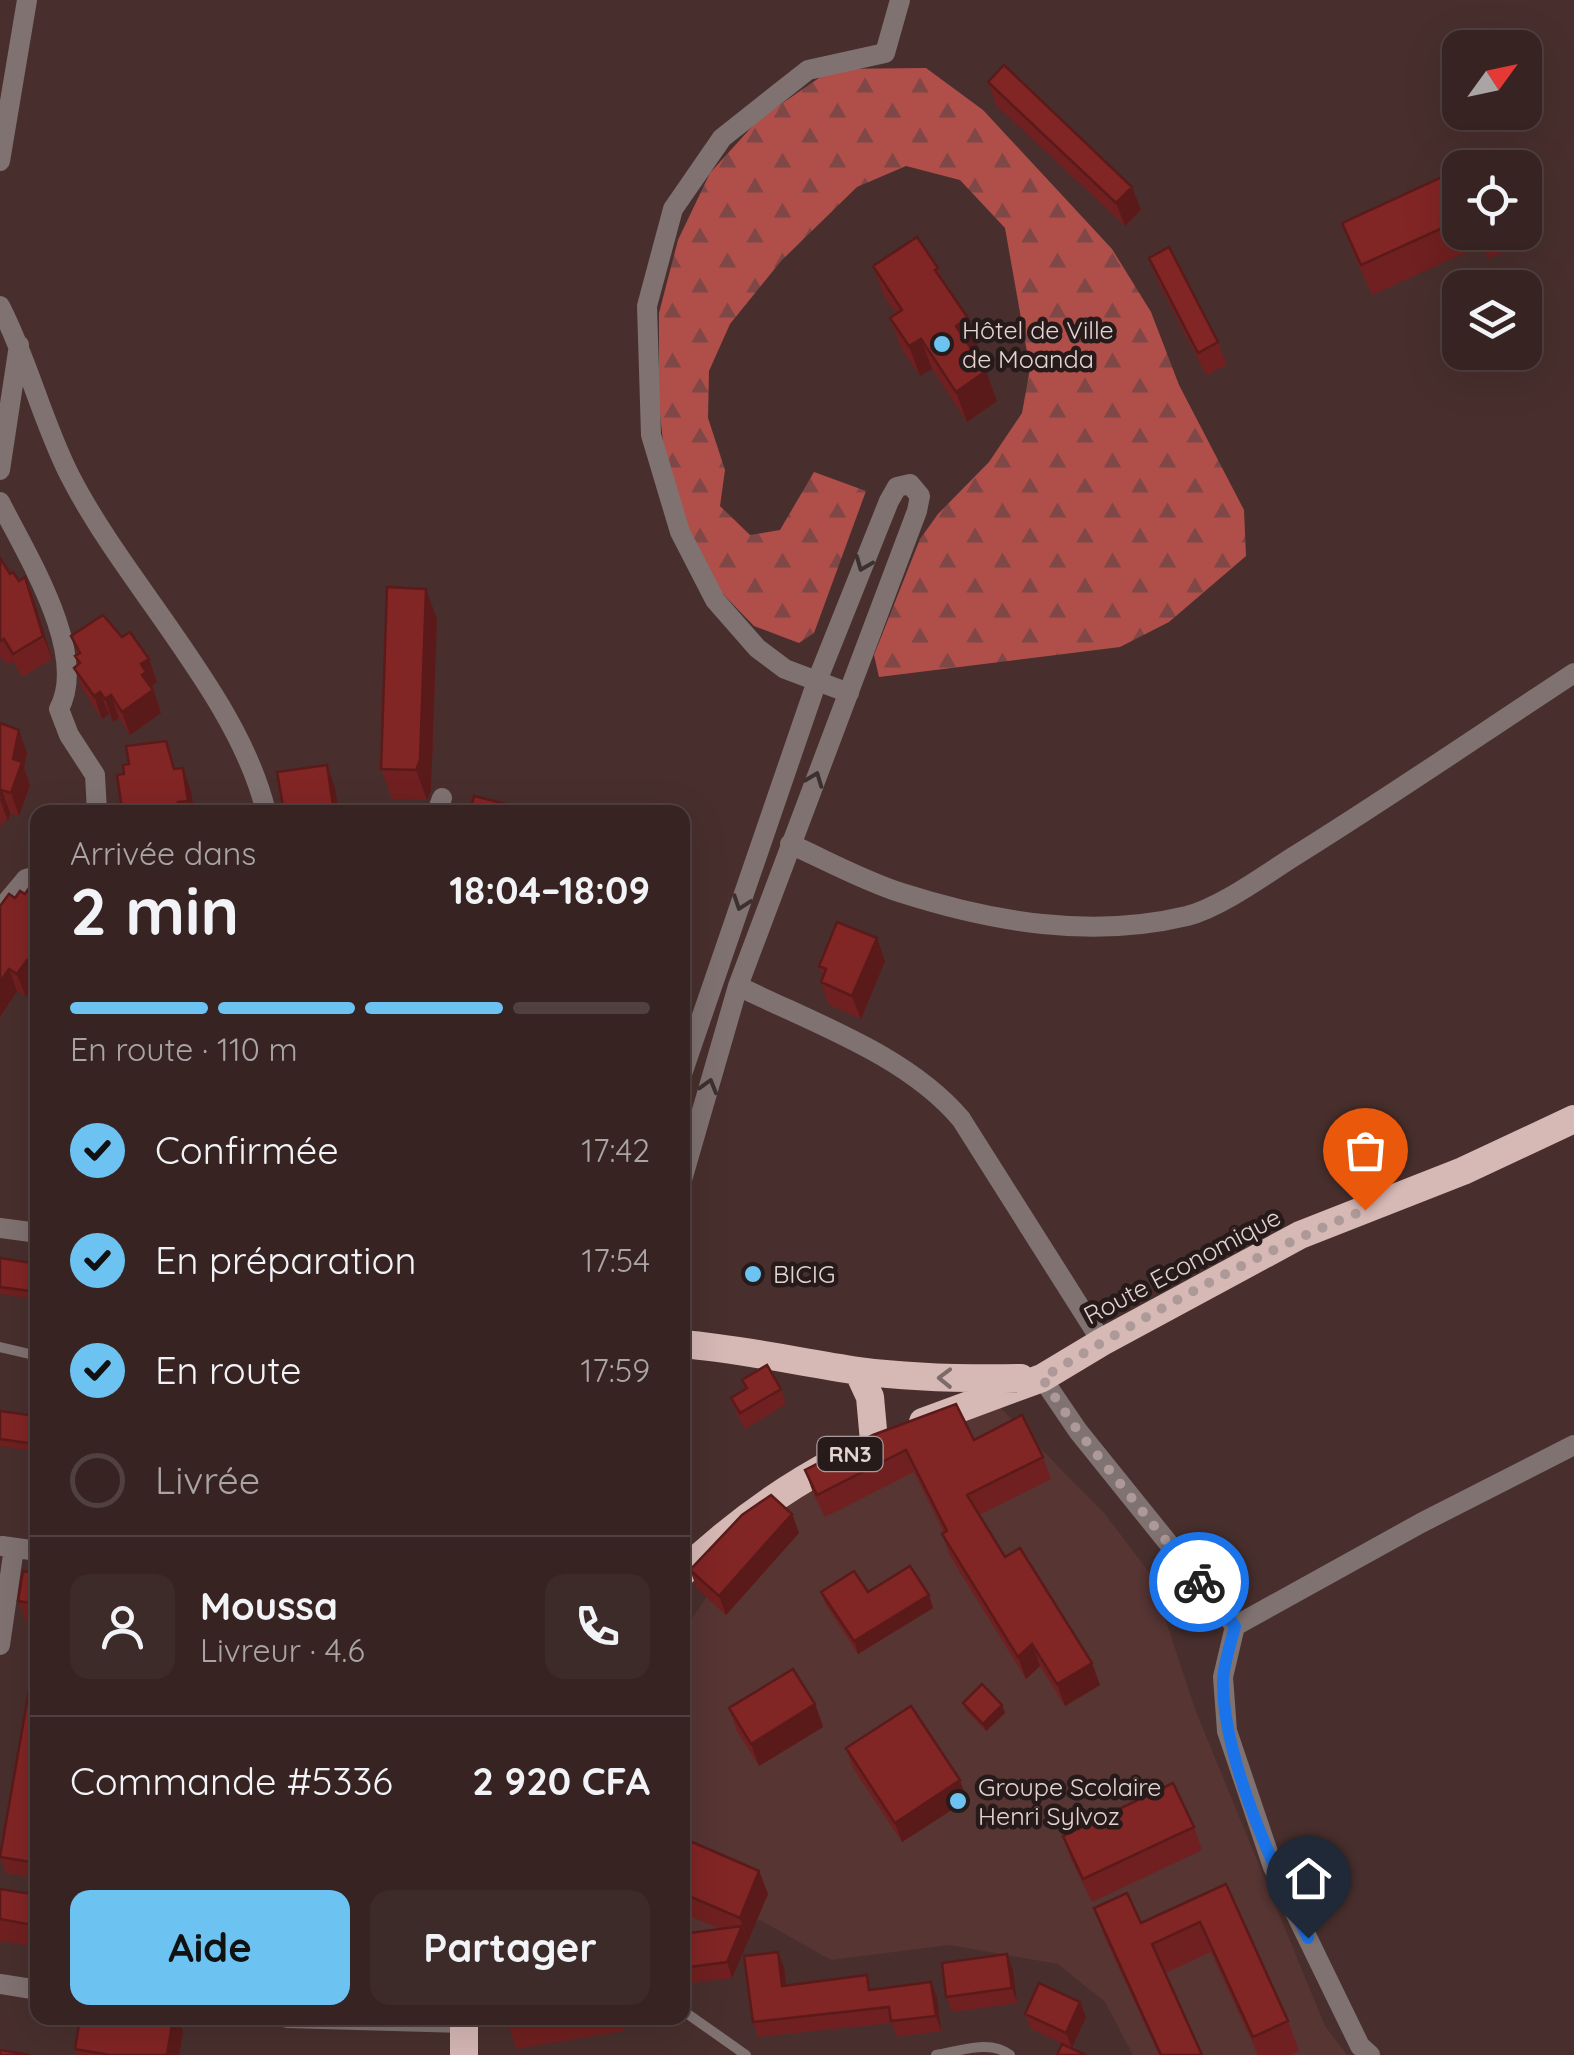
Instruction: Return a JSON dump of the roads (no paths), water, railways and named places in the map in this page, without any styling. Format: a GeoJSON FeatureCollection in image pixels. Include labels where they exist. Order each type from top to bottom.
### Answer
{"type":"FeatureCollection","features":[{"type":"Feature","properties":{"kind":"highway","name":"Route Economique"},"geometry":{"type":"LineString","coordinates":[[690,1566],[738,1521],[766,1502],[874,1441],[1042,1378],[1300,1235],[1463,1171],[1574,1119]]}},
{"type":"Feature","properties":{"kind":"highway"},"geometry":{"type":"LineString","coordinates":[[690,1345],[924,1378],[1042,1378]]}},
{"type":"Feature","properties":{"kind":"highway"},"geometry":{"type":"LineString","coordinates":[[858,1370],[870,1397],[874,1441]]}},
{"type":"Feature","properties":{"kind":"highway"},"geometry":{"type":"LineString","coordinates":[[463,2025],[464,2055]]}},
{"type":"Feature","properties":{"kind":"street"},"geometry":{"type":"LineString","coordinates":[[0,162],[27,0]]}},
{"type":"Feature","properties":{"kind":"street"},"geometry":{"type":"LineString","coordinates":[[849,694],[786,669],[757,648],[715,600],[680,532],[651,435],[647,306],[674,209],[722,138],[808,70],[884,53],[900,0]]}},
{"type":"Feature","properties":{"kind":"street"},"geometry":{"type":"LineString","coordinates":[[0,306],[19,343],[69,473],[113,550],[216,700],[244,754],[263,805]]}},
{"type":"Feature","properties":{"kind":"street"},"geometry":{"type":"LineString","coordinates":[[0,470],[19,343]]}},
{"type":"Feature","properties":{"kind":"street"},"geometry":{"type":"LineString","coordinates":[[690,1051],[816,681],[889,501],[898,487],[910,484],[920,496],[917,511],[738,986],[690,1152]]}},
{"type":"Feature","properties":{"kind":"street"},"geometry":{"type":"LineString","coordinates":[[0,502],[63,636],[67,694],[59,709],[69,735],[95,775],[97,805]]}},
{"type":"Feature","properties":{"kind":"street"},"geometry":{"type":"LineString","coordinates":[[790,844],[898,892],[996,918],[1061,927],[1129,924],[1190,915],[1241,889],[1336,830],[1574,673]]}},
{"type":"Feature","properties":{"kind":"street"},"geometry":{"type":"LineString","coordinates":[[0,910],[30,878]]}},
{"type":"Feature","properties":{"kind":"street"},"geometry":{"type":"LineString","coordinates":[[738,986],[892,1062],[942,1097],[960,1119],[1102,1342]]}},
{"type":"Feature","properties":{"kind":"street"},"geometry":{"type":"LineString","coordinates":[[0,1228],[30,1232]]}},
{"type":"Feature","properties":{"kind":"street"},"geometry":{"type":"LineString","coordinates":[[1042,1378],[1078,1431],[1235,1626]]}},
{"type":"Feature","properties":{"kind":"street"},"geometry":{"type":"LineString","coordinates":[[1370,2055],[1360,2046],[1272,1867],[1228,1731],[1223,1677],[1235,1626],[1421,1523],[1574,1445]]}},
{"type":"Feature","properties":{"kind":"street"},"geometry":{"type":"LineString","coordinates":[[0,1645],[7,1547]]}},
{"type":"Feature","properties":{"kind":"street"},"geometry":{"type":"LineString","coordinates":[[0,1984],[30,1989]]}},
{"type":"Feature","properties":{"kind":"lane"},"geometry":{"type":"LineString","coordinates":[[0,1347],[30,1354]]}},
{"type":"Feature","properties":{"kind":"lane"},"geometry":{"type":"LineString","coordinates":[[690,2016],[746,2055]]}},
{"type":"Feature","properties":{"kind":"lane"},"geometry":{"type":"LineString","coordinates":[[936,2055],[990,2046],[1002,2048],[1010,2055]]}},
{"type":"Feature","properties":{"kind":"place","name":"Hôtel de Ville de Moanda"},"geometry":{"type":"Point","coordinates":[942,344]}},
{"type":"Feature","properties":{"kind":"place","name":"BICIG"},"geometry":{"type":"Point","coordinates":[753,1274]}},
{"type":"Feature","properties":{"kind":"place","name":"Groupe Scolaire Henri Sylvoz"},"geometry":{"type":"Point","coordinates":[958,1801]}}]}
